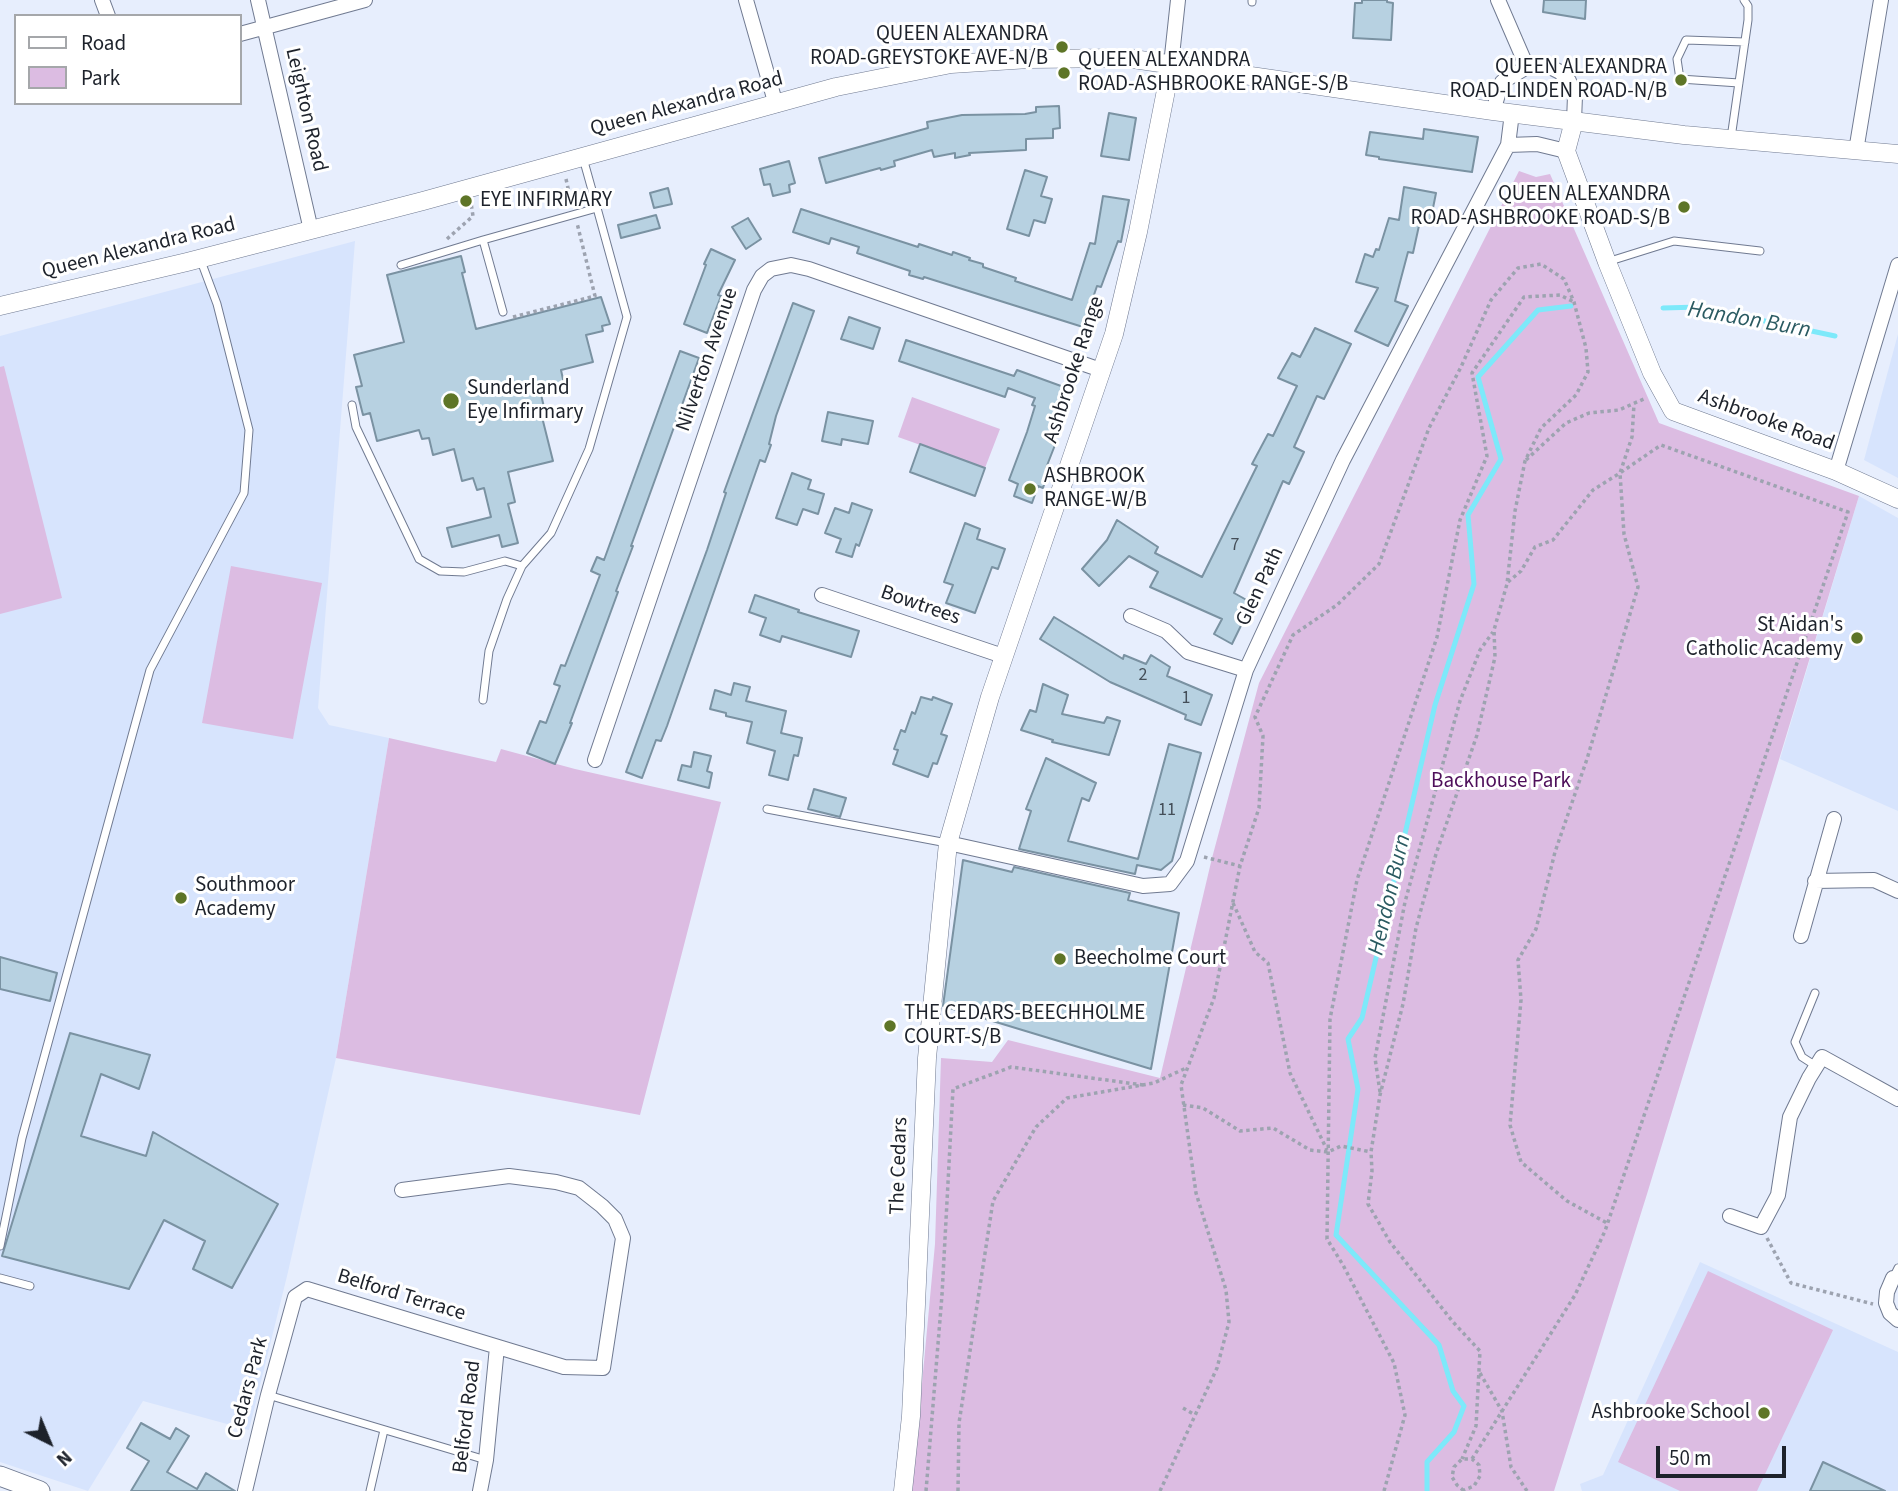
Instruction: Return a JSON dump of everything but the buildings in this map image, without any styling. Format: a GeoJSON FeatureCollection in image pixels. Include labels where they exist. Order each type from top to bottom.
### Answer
{"type":"FeatureCollection","features":[{"type":"Feature","properties":{"kind":"main road"},"geometry":{"type":"LineString","coordinates":[[0,1476],[40,1491]]}},
{"type":"Feature","properties":{"kind":"street","name":"Leighton Road"},"geometry":{"type":"LineString","coordinates":[[258,0],[311,230]]}},
{"type":"Feature","properties":{"kind":"street"},"geometry":{"type":"LineString","coordinates":[[242,33],[365,0]]}},
{"type":"Feature","properties":{"kind":"street"},"geometry":{"type":"LineString","coordinates":[[746,0],[776,105]]}},
{"type":"Feature","properties":{"kind":"street"},"geometry":{"type":"LineString","coordinates":[[1171,65],[1178,0]]}},
{"type":"Feature","properties":{"kind":"street"},"geometry":{"type":"LineString","coordinates":[[1498,0],[1527,67]]}},
{"type":"Feature","properties":{"kind":"street"},"geometry":{"type":"LineString","coordinates":[[1856,151],[1881,0]]}},
{"type":"Feature","properties":{"kind":"street","name":"Queen Alexandra Road"},"geometry":{"type":"LineString","coordinates":[[0,306],[311,230],[835,88],[951,64],[1029,59],[1126,58],[1493,111],[1731,139],[1898,154]]}},
{"type":"Feature","properties":{"kind":"street","name":"Ashbrooke Range"},"geometry":{"type":"LineString","coordinates":[[948,844],[1003,656],[1114,334],[1138,232],[1171,65]]}},
{"type":"Feature","properties":{"kind":"street"},"geometry":{"type":"LineString","coordinates":[[1493,111],[1502,82],[1527,67],[1548,66],[1569,81],[1575,96],[1574,121],[1566,151],[1537,144],[1508,145]]}},
{"type":"Feature","properties":{"kind":"street","name":"Glen Path"},"geometry":{"type":"LineString","coordinates":[[948,844],[1143,886],[1170,884],[1187,861],[1246,670],[1343,460],[1508,145],[1512,113]]}},
{"type":"Feature","properties":{"kind":"street","name":"Ashbrooke Road"},"geometry":{"type":"LineString","coordinates":[[1566,151],[1607,262],[1660,389],[1673,411],[1836,471],[1898,499]]}},
{"type":"Feature","properties":{"kind":"street","name":"Nilverton Avenue"},"geometry":{"type":"LineString","coordinates":[[595,760],[754,290],[762,276],[771,269],[791,265],[809,269],[1101,370]]}},
{"type":"Feature","properties":{"kind":"street"},"geometry":{"type":"LineString","coordinates":[[1836,471],[1897,270]]}},
{"type":"Feature","properties":{"kind":"street","name":"Bowtrees"},"geometry":{"type":"LineString","coordinates":[[822,595],[1003,656]]}},
{"type":"Feature","properties":{"kind":"street"},"geometry":{"type":"LineString","coordinates":[[1131,616],[1166,631],[1188,652],[1246,670]]}},
{"type":"Feature","properties":{"kind":"street"},"geometry":{"type":"LineString","coordinates":[[1801,936],[1833,819]]}},
{"type":"Feature","properties":{"kind":"street","name":"The Cedars"},"geometry":{"type":"LineString","coordinates":[[903,1491],[911,1416],[927,1058],[948,844]]}},
{"type":"Feature","properties":{"kind":"street"},"geometry":{"type":"LineString","coordinates":[[1815,881],[1874,880],[1898,891]]}},
{"type":"Feature","properties":{"kind":"street"},"geometry":{"type":"LineString","coordinates":[[1730,1216],[1761,1227],[1778,1195],[1790,1117],[1822,1058],[1898,1099]]}},
{"type":"Feature","properties":{"kind":"street"},"geometry":{"type":"LineString","coordinates":[[402,1190],[509,1177],[556,1182],[579,1188],[615,1219],[623,1238],[603,1368],[564,1367],[497,1348]]}},
{"type":"Feature","properties":{"kind":"street"},"geometry":{"type":"LineString","coordinates":[[1896,1273],[1886,1297],[1888,1308],[1898,1320]]}},
{"type":"Feature","properties":{"kind":"street","name":"Belford Terrace"},"geometry":{"type":"LineString","coordinates":[[295,1297],[307,1289],[497,1348]]}},
{"type":"Feature","properties":{"kind":"street","name":"Cedars Park"},"geometry":{"type":"LineString","coordinates":[[245,1491],[295,1297]]}},
{"type":"Feature","properties":{"kind":"street","name":"Belford Road"},"geometry":{"type":"LineString","coordinates":[[480,1491],[486,1460],[497,1348]]}},
{"type":"Feature","properties":{"kind":"lane"},"geometry":{"type":"LineString","coordinates":[[1731,139],[1745,42],[1748,6],[1744,0]]}},
{"type":"Feature","properties":{"kind":"lane"},"geometry":{"type":"LineString","coordinates":[[1739,83],[1680,79],[1677,59],[1686,40],[1745,42]]}},
{"type":"Feature","properties":{"kind":"lane"},"geometry":{"type":"LineString","coordinates":[[483,701],[489,651],[506,600],[522,566],[551,533],[589,449],[627,317],[583,158]]}},
{"type":"Feature","properties":{"kind":"lane"},"geometry":{"type":"LineString","coordinates":[[401,265],[597,208]]}},
{"type":"Feature","properties":{"kind":"lane"},"geometry":{"type":"LineString","coordinates":[[483,240],[503,312]]}},
{"type":"Feature","properties":{"kind":"lane"},"geometry":{"type":"LineString","coordinates":[[1607,262],[1674,241],[1760,251]]}},
{"type":"Feature","properties":{"kind":"lane"},"geometry":{"type":"LineString","coordinates":[[0,1246],[22,1138],[150,670],[244,493],[249,430],[217,304],[201,258]]}},
{"type":"Feature","properties":{"kind":"lane"},"geometry":{"type":"LineString","coordinates":[[352,405],[356,427],[419,559],[440,571],[464,572],[505,561],[522,566]]}},
{"type":"Feature","properties":{"kind":"lane"},"geometry":{"type":"LineString","coordinates":[[767,809],[948,844]]}},
{"type":"Feature","properties":{"kind":"lane"},"geometry":{"type":"LineString","coordinates":[[1815,993],[1795,1042],[1802,1057],[1816,1067]]}},
{"type":"Feature","properties":{"kind":"lane"},"geometry":{"type":"LineString","coordinates":[[0,1278],[30,1286]]}},
{"type":"Feature","properties":{"kind":"lane"},"geometry":{"type":"LineString","coordinates":[[268,1395],[486,1460]]}},
{"type":"Feature","properties":{"kind":"lane"},"geometry":{"type":"LineString","coordinates":[[370,1491],[384,1430]]}},
{"type":"Feature","properties":{"kind":"path"},"geometry":{"type":"LineString","coordinates":[[512,320],[511,318],[595,296],[562,163]]}},
{"type":"Feature","properties":{"kind":"path"},"geometry":{"type":"LineString","coordinates":[[445,251],[446,240],[473,216],[471,200],[466,201],[463,190]]}},
{"type":"Feature","properties":{"kind":"path"},"geometry":{"type":"LineString","coordinates":[[1160,1491],[1217,1368],[1229,1322],[1226,1290],[1196,1193],[1181,1085],[1214,998],[1240,866],[1259,808],[1263,736],[1255,717],[1293,635],[1337,605],[1379,564],[1429,428],[1461,367],[1491,300],[1518,268],[1542,264],[1564,279],[1574,302],[1586,348],[1588,372],[1576,394],[1541,428],[1525,461],[1515,511],[1507,583],[1494,630],[1495,657],[1477,735],[1436,854],[1416,928],[1403,1004],[1380,1096],[1371,1152],[1368,1204],[1403,1260],[1480,1351],[1476,1426],[1462,1459],[1454,1467],[1452,1477],[1463,1490],[1474,1486],[1480,1475],[1479,1465],[1472,1459],[1462,1459]]}},
{"type":"Feature","properties":{"kind":"path"},"geometry":{"type":"LineString","coordinates":[[1384,1491],[1405,1415],[1394,1363],[1327,1239],[1330,1019],[1357,880],[1437,637],[1460,520],[1487,456],[1472,373],[1524,297],[1560,295],[1574,302]]}},
{"type":"Feature","properties":{"kind":"path"},"geometry":{"type":"LineString","coordinates":[[1525,461],[1566,423],[1589,413],[1619,410],[1660,389]]}},
{"type":"Feature","properties":{"kind":"path"},"geometry":{"type":"LineString","coordinates":[[1608,1223],[1567,1201],[1521,1162],[1510,1125],[1521,1000],[1518,960],[1535,929],[1555,852],[1587,759],[1638,587],[1623,534],[1620,473],[1632,437],[1634,404]]}},
{"type":"Feature","properties":{"kind":"path"},"geometry":{"type":"LineString","coordinates":[[1472,1459],[1575,1294],[1608,1223],[1848,512],[1661,445],[1593,490],[1553,540],[1535,547],[1521,571],[1507,583]]}},
{"type":"Feature","properties":{"kind":"path"},"geometry":{"type":"LineString","coordinates":[[1380,1096],[1375,1058],[1405,902],[1460,702],[1480,650],[1494,630]]}},
{"type":"Feature","properties":{"kind":"path"},"geometry":{"type":"LineString","coordinates":[[1189,853],[1240,866]]}},
{"type":"Feature","properties":{"kind":"path"},"geometry":{"type":"LineString","coordinates":[[1232,901],[1255,953],[1268,963],[1290,1073],[1328,1152]]}},
{"type":"Feature","properties":{"kind":"path"},"geometry":{"type":"LineString","coordinates":[[926,1491],[942,1295],[953,1089],[1011,1067],[1143,1085]]}},
{"type":"Feature","properties":{"kind":"path"},"geometry":{"type":"LineString","coordinates":[[958,1491],[959,1423],[993,1201],[1036,1128],[1068,1098],[1154,1083],[1187,1067]]}},
{"type":"Feature","properties":{"kind":"path"},"geometry":{"type":"LineString","coordinates":[[1183,1105],[1203,1108],[1240,1131],[1273,1128],[1310,1150],[1328,1152],[1341,1146],[1371,1152]]}},
{"type":"Feature","properties":{"kind":"path"},"geometry":{"type":"LineString","coordinates":[[1761,1227],[1791,1283],[1888,1308]]}},
{"type":"Feature","properties":{"kind":"path"},"geometry":{"type":"LineString","coordinates":[[1479,1371],[1502,1411],[1511,1467],[1527,1491]]}},
{"type":"Feature","properties":{"kind":"path"},"geometry":{"type":"LineString","coordinates":[[1183,1408],[1195,1415]]}},
{"type":"Feature","properties":{"kind":"shaded area","name":"Southmoor Academy"},"geometry":{"type":"Polygon","coordinates":[[[355,241],[318,708],[329,725],[389,738],[336,1058],[249,1430],[143,1401],[88,1491],[0,1462],[0,336],[355,241]]]}},
{"type":"Feature","properties":{"kind":"shaded area"},"geometry":{"type":"Polygon","coordinates":[[[1898,334],[1898,478],[1864,460],[1898,334]]]}},
{"type":"Feature","properties":{"kind":"shaded area","name":"St Aidan's Catholic Academy"},"geometry":{"type":"Polygon","coordinates":[[[1859,496],[1898,518],[1898,811],[1780,759],[1859,496]]]}},
{"type":"Feature","properties":{"kind":"shaded area","name":"Ashbrooke School"},"geometry":{"type":"Polygon","coordinates":[[[1700,1262],[1898,1352],[1898,1491],[1582,1491],[1580,1484],[1603,1475],[1700,1262]]]}},
{"type":"Feature","properties":{"kind":"green space","name":"Backhouse Park"},"geometry":{"type":"Polygon","coordinates":[[[1519,171],[1536,177],[1550,174],[1659,423],[1859,496],[1554,1491],[912,1491],[935,1244],[941,1058],[992,1062],[1008,1040],[1160,1078],[1212,858],[1259,683],[1519,171]]]}},
{"type":"Feature","properties":{"kind":"green space"},"geometry":{"type":"Polygon","coordinates":[[[4,366],[62,598],[0,614],[0,367],[4,366]]]}},
{"type":"Feature","properties":{"kind":"green space"},"geometry":{"type":"Polygon","coordinates":[[[912,397],[1000,429],[985,468],[898,437],[912,397]]]}},
{"type":"Feature","properties":{"kind":"green space"},"geometry":{"type":"Polygon","coordinates":[[[231,566],[322,583],[293,739],[202,723],[231,566]]]}},
{"type":"Feature","properties":{"kind":"green space"},"geometry":{"type":"Polygon","coordinates":[[[389,738],[496,762],[501,749],[575,769],[721,802],[640,1115],[336,1058],[389,738]]]}},
{"type":"Feature","properties":{"kind":"green space"},"geometry":{"type":"Polygon","coordinates":[[[1708,1271],[1833,1330],[1757,1491],[1680,1491],[1618,1462],[1708,1271]]]}},
{"type":"Feature","properties":{"kind":"waterway","name":"Hendon Burn"},"geometry":{"type":"LineString","coordinates":[[1427,1491],[1427,1462],[1454,1432],[1464,1406],[1453,1391],[1439,1345],[1336,1235],[1358,1089],[1348,1039],[1362,1018],[1435,705],[1474,584],[1468,515],[1501,459],[1478,377],[1538,310],[1571,306]]}},
{"type":"Feature","properties":{"kind":"waterway","name":"Handon Burn"},"geometry":{"type":"LineString","coordinates":[[1663,308],[1699,307],[1835,336]]}},
{"type":"Feature","properties":{"kind":"place","name":"QUEEN ALEXANDRA ROAD-GREYSTOKE AVE-N/B"},"geometry":{"type":"Point","coordinates":[1062,47]}},
{"type":"Feature","properties":{"kind":"place","name":"QUEEN ALEXANDRA ROAD-ASHBROOKE RANGE-S/B"},"geometry":{"type":"Point","coordinates":[1064,73]}},
{"type":"Feature","properties":{"kind":"place","name":"QUEEN ALEXANDRA ROAD-LINDEN ROAD-N/B"},"geometry":{"type":"Point","coordinates":[1681,80]}},
{"type":"Feature","properties":{"kind":"place","name":"EYE INFIRMARY"},"geometry":{"type":"Point","coordinates":[466,201]}},
{"type":"Feature","properties":{"kind":"place","name":"QUEEN ALEXANDRA ROAD-ASHBROOKE ROAD-S/B"},"geometry":{"type":"Point","coordinates":[1684,207]}},
{"type":"Feature","properties":{"kind":"place","name":"Sunderland Eye Infirmary"},"geometry":{"type":"Point","coordinates":[451,401]}},
{"type":"Feature","properties":{"kind":"place","name":"ASHBROOK RANGE-W/B"},"geometry":{"type":"Point","coordinates":[1030,489]}},
{"type":"Feature","properties":{"kind":"place","name":"St Aidan's Catholic Academy"},"geometry":{"type":"Point","coordinates":[1857,638]}},
{"type":"Feature","properties":{"kind":"place","name":"Southmoor Academy"},"geometry":{"type":"Point","coordinates":[181,898]}},
{"type":"Feature","properties":{"kind":"place","name":"Beecholme Court"},"geometry":{"type":"Point","coordinates":[1060,959]}},
{"type":"Feature","properties":{"kind":"place","name":"THE CEDARS-BEECHHOLME COURT-S/B"},"geometry":{"type":"Point","coordinates":[890,1026]}},
{"type":"Feature","properties":{"kind":"place","name":"Ashbrooke School"},"geometry":{"type":"Point","coordinates":[1764,1413]}}]}
